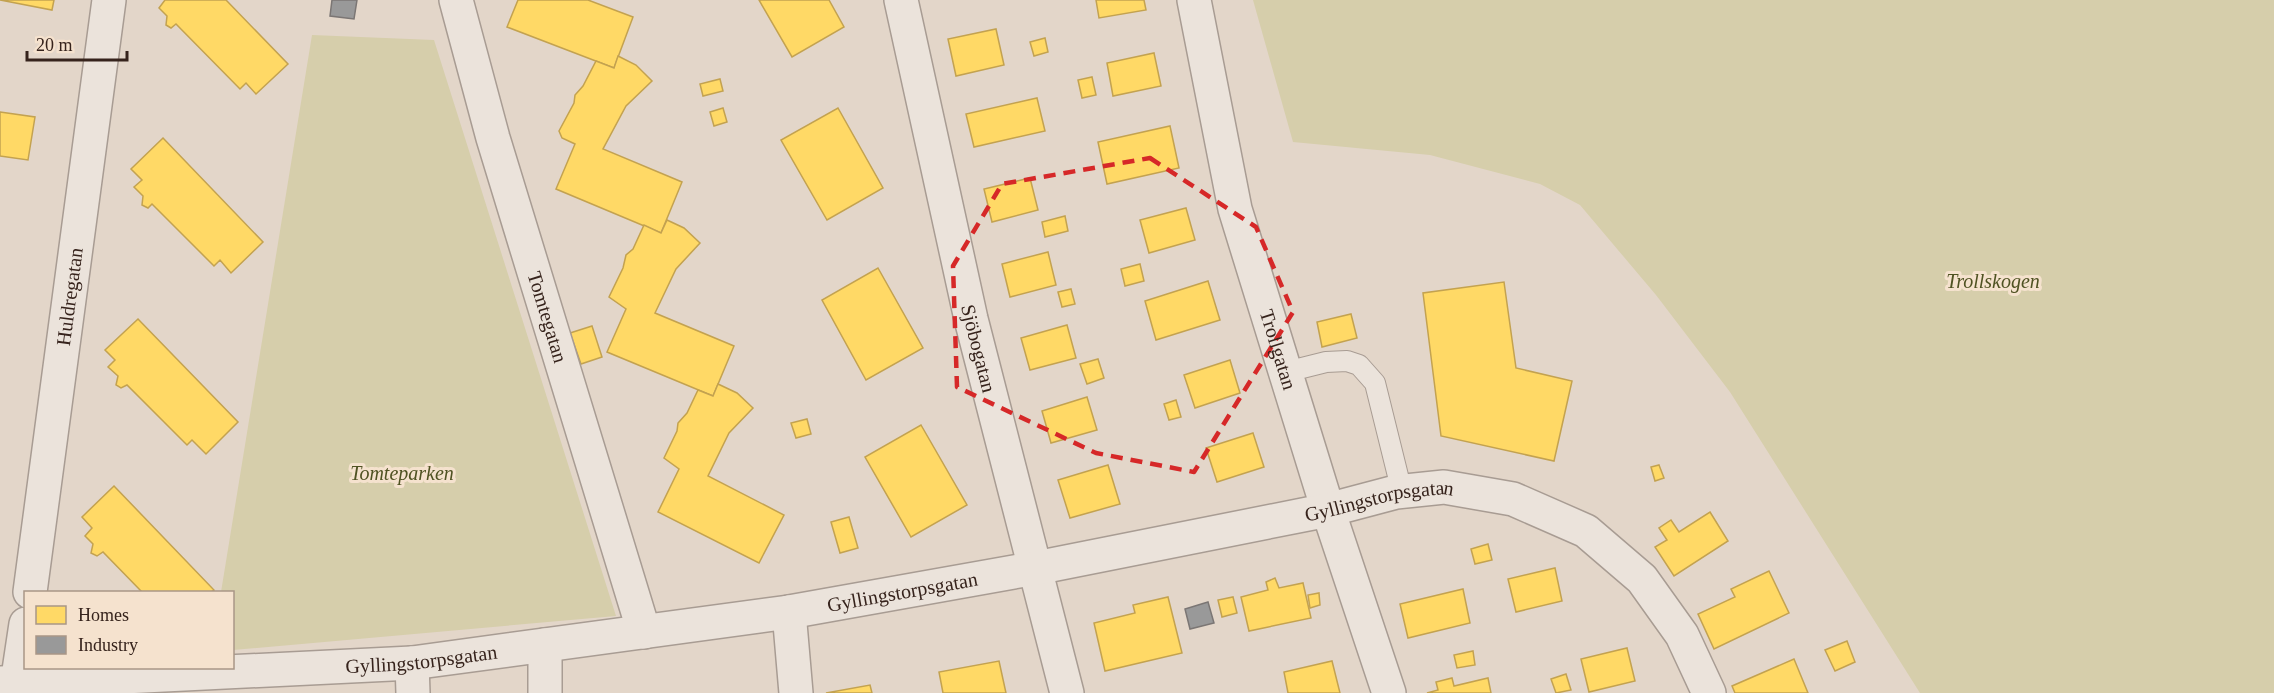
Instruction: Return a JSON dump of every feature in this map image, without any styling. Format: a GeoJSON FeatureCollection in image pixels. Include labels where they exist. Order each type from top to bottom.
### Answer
{"type":"FeatureCollection","features":[{"type":"Feature","properties":{"kind":"street","name":"Huldregatan"},"geometry":{"type":"LineString","coordinates":[[30,591],[109,0]]}},
{"type":"Feature","properties":{"kind":"street","name":"Tomtegatan"},"geometry":{"type":"LineString","coordinates":[[456,0],[493,138],[644,632]]}},
{"type":"Feature","properties":{"kind":"street","name":"Sjöbogatan"},"geometry":{"type":"LineString","coordinates":[[901,0],[971,319],[1067,693]]}},
{"type":"Feature","properties":{"kind":"street","name":"Trollgatan"},"geometry":{"type":"LineString","coordinates":[[1194,0],[1235,208],[1328,510],[1389,693]]}},
{"type":"Feature","properties":{"kind":"street","name":"Gyllingstorpsgatan"},"geometry":{"type":"LineString","coordinates":[[9,684],[53,687],[412,678],[545,645],[789,612],[1036,568],[1328,510],[1402,492],[1444,487],[1513,499],[1586,531],[1642,579],[1682,635],[1709,693]]}},
{"type":"Feature","properties":{"kind":"street"},"geometry":{"type":"LineString","coordinates":[[789,612],[796,693]]}},
{"type":"Feature","properties":{"kind":"street"},"geometry":{"type":"LineString","coordinates":[[9,684],[24,631]]}},
{"type":"Feature","properties":{"kind":"street"},"geometry":{"type":"LineString","coordinates":[[545,645],[545,693]]}},
{"type":"Feature","properties":{"kind":"lane"},"geometry":{"type":"LineString","coordinates":[[1286,372],[1326,362],[1347,361],[1359,365],[1375,383],[1402,492]]}},
{"type":"Feature","properties":{"kind":"highlighted area"},"geometry":{"type":"Polygon","coordinates":[[[1150,158],[1256,227],[1293,312],[1194,472],[1096,453],[957,387],[953,266],[1002,184],[1150,158]]]}},
{"type":"Feature","properties":{"kind":"green space","name":"Trollskogen"},"geometry":{"type":"Polygon","coordinates":[[[1253,0],[2274,0],[2274,693],[1920,693],[1730,392],[1656,295],[1580,205],[1540,184],[1430,155],[1293,142],[1253,0]]]}},
{"type":"Feature","properties":{"kind":"green space","name":"Tomteparken"},"geometry":{"type":"Polygon","coordinates":[[[312,35],[434,40],[616,616],[234,650],[234,591],[221,591],[312,35]]]}},
{"type":"Feature","properties":{"kind":"building: Homes"},"geometry":{"type":"Polygon","coordinates":[[[0,0],[54,0],[52,10],[0,0]]]}},
{"type":"Feature","properties":{"kind":"building: Homes"},"geometry":{"type":"Polygon","coordinates":[[[165,0],[226,0],[288,64],[256,94],[246,83],[240,89],[176,24],[171,28],[166,25],[167,16],[159,8],[165,0]]]}},
{"type":"Feature","properties":{"kind":"building: Homes"},"geometry":{"type":"Polygon","coordinates":[[[518,0],[588,0],[633,17],[614,68],[507,27],[518,0]]]}},
{"type":"Feature","properties":{"kind":"building: Homes"},"geometry":{"type":"Polygon","coordinates":[[[759,0],[829,0],[844,27],[792,57],[759,0]]]}},
{"type":"Feature","properties":{"kind":"building: Homes"},"geometry":{"type":"Polygon","coordinates":[[[1096,0],[1144,0],[1146,10],[1099,18],[1096,0]]]}},
{"type":"Feature","properties":{"kind":"building: Homes"},"geometry":{"type":"Polygon","coordinates":[[[996,29],[1004,65],[956,76],[948,39],[996,29]]]}},
{"type":"Feature","properties":{"kind":"building: Homes"},"geometry":{"type":"Polygon","coordinates":[[[1045,38],[1048,52],[1034,56],[1030,42],[1045,38]]]}},
{"type":"Feature","properties":{"kind":"building: Homes"},"geometry":{"type":"Polygon","coordinates":[[[1154,53],[1161,86],[1113,96],[1107,63],[1154,53]]]}},
{"type":"Feature","properties":{"kind":"building: Homes"},"geometry":{"type":"Polygon","coordinates":[[[618,56],[636,65],[652,81],[626,106],[603,149],[682,182],[661,233],[556,189],[575,144],[562,138],[559,131],[574,103],[575,95],[583,86],[596,61],[614,68],[618,56]]]}},
{"type":"Feature","properties":{"kind":"building: Homes"},"geometry":{"type":"Polygon","coordinates":[[[1092,77],[1096,95],[1082,98],[1078,80],[1092,77]]]}},
{"type":"Feature","properties":{"kind":"building: Homes"},"geometry":{"type":"Polygon","coordinates":[[[720,79],[723,91],[703,96],[700,84],[720,79]]]}},
{"type":"Feature","properties":{"kind":"building: Homes"},"geometry":{"type":"Polygon","coordinates":[[[1037,98],[1045,131],[974,147],[966,114],[1037,98]]]}},
{"type":"Feature","properties":{"kind":"building: Homes"},"geometry":{"type":"Polygon","coordinates":[[[723,108],[727,122],[714,126],[710,112],[723,108]]]}},
{"type":"Feature","properties":{"kind":"building: Homes"},"geometry":{"type":"Polygon","coordinates":[[[838,108],[883,188],[827,220],[781,140],[838,108]]]}},
{"type":"Feature","properties":{"kind":"building: Homes"},"geometry":{"type":"Polygon","coordinates":[[[0,112],[35,117],[28,160],[0,156],[0,112]]]}},
{"type":"Feature","properties":{"kind":"building: Homes"},"geometry":{"type":"Polygon","coordinates":[[[1170,126],[1179,168],[1107,184],[1098,142],[1170,126]]]}},
{"type":"Feature","properties":{"kind":"building: Homes"},"geometry":{"type":"Polygon","coordinates":[[[163,138],[263,242],[231,273],[220,260],[214,266],[152,204],[148,208],[142,205],[143,196],[134,187],[142,180],[131,169],[163,138]]]}},
{"type":"Feature","properties":{"kind":"building: Homes"},"geometry":{"type":"Polygon","coordinates":[[[1030,178],[1038,210],[992,222],[984,189],[1030,178]]]}},
{"type":"Feature","properties":{"kind":"building: Homes"},"geometry":{"type":"Polygon","coordinates":[[[1186,208],[1195,240],[1149,253],[1140,220],[1186,208]]]}},
{"type":"Feature","properties":{"kind":"building: Homes"},"geometry":{"type":"Polygon","coordinates":[[[1065,216],[1068,231],[1045,237],[1042,222],[1065,216]]]}},
{"type":"Feature","properties":{"kind":"building: Homes"},"geometry":{"type":"Polygon","coordinates":[[[667,220],[684,228],[700,243],[676,269],[655,313],[734,346],[713,396],[607,352],[626,309],[609,297],[623,268],[626,255],[633,249],[644,225],[661,233],[667,220]]]}},
{"type":"Feature","properties":{"kind":"building: Homes"},"geometry":{"type":"Polygon","coordinates":[[[1048,252],[1056,285],[1010,297],[1002,264],[1048,252]]]}},
{"type":"Feature","properties":{"kind":"building: Homes"},"geometry":{"type":"Polygon","coordinates":[[[1140,264],[1144,281],[1125,286],[1121,269],[1140,264]]]}},
{"type":"Feature","properties":{"kind":"building: Homes"},"geometry":{"type":"Polygon","coordinates":[[[878,268],[923,348],[866,380],[822,300],[878,268]]]}},
{"type":"Feature","properties":{"kind":"building: Homes"},"geometry":{"type":"Polygon","coordinates":[[[1208,281],[1220,320],[1156,340],[1145,301],[1208,281]]]}},
{"type":"Feature","properties":{"kind":"building: Homes"},"geometry":{"type":"Polygon","coordinates":[[[1504,282],[1516,368],[1572,381],[1554,461],[1441,436],[1423,293],[1504,282]]]}},
{"type":"Feature","properties":{"kind":"building: Homes"},"geometry":{"type":"Polygon","coordinates":[[[1071,289],[1075,304],[1062,307],[1058,292],[1071,289]]]}},
{"type":"Feature","properties":{"kind":"building: Homes"},"geometry":{"type":"Polygon","coordinates":[[[1351,314],[1357,338],[1322,347],[1317,322],[1351,314]]]}},
{"type":"Feature","properties":{"kind":"building: Homes"},"geometry":{"type":"Polygon","coordinates":[[[138,319],[238,422],[206,454],[192,440],[187,445],[127,385],[121,388],[116,385],[118,376],[108,367],[115,360],[105,350],[138,319]]]}},
{"type":"Feature","properties":{"kind":"building: Homes"},"geometry":{"type":"Polygon","coordinates":[[[1067,325],[1076,358],[1030,370],[1021,338],[1067,325]]]}},
{"type":"Feature","properties":{"kind":"building: Homes"},"geometry":{"type":"Polygon","coordinates":[[[592,326],[602,357],[581,364],[570,333],[592,326]]]}},
{"type":"Feature","properties":{"kind":"building: Homes"},"geometry":{"type":"Polygon","coordinates":[[[1098,359],[1104,378],[1087,384],[1080,364],[1098,359]]]}},
{"type":"Feature","properties":{"kind":"building: Homes"},"geometry":{"type":"Polygon","coordinates":[[[1230,360],[1240,393],[1195,408],[1184,375],[1230,360]]]}},
{"type":"Feature","properties":{"kind":"building: Homes"},"geometry":{"type":"Polygon","coordinates":[[[718,384],[737,393],[753,408],[729,433],[708,476],[784,515],[759,563],[658,512],[679,469],[664,458],[677,431],[678,423],[687,413],[698,390],[713,396],[718,384]]]}},
{"type":"Feature","properties":{"kind":"building: Homes"},"geometry":{"type":"Polygon","coordinates":[[[1087,397],[1097,430],[1051,443],[1042,411],[1087,397]]]}},
{"type":"Feature","properties":{"kind":"building: Homes"},"geometry":{"type":"Polygon","coordinates":[[[1176,400],[1181,417],[1169,420],[1164,404],[1176,400]]]}},
{"type":"Feature","properties":{"kind":"building: Homes"},"geometry":{"type":"Polygon","coordinates":[[[807,419],[811,434],[796,438],[791,423],[807,419]]]}},
{"type":"Feature","properties":{"kind":"building: Homes"},"geometry":{"type":"Polygon","coordinates":[[[921,425],[967,505],[911,537],[865,457],[921,425]]]}},
{"type":"Feature","properties":{"kind":"building: Homes"},"geometry":{"type":"Polygon","coordinates":[[[1253,433],[1264,467],[1217,482],[1206,448],[1253,433]]]}},
{"type":"Feature","properties":{"kind":"building: Homes"},"geometry":{"type":"Polygon","coordinates":[[[1108,465],[1120,504],[1070,518],[1058,480],[1108,465]]]}},
{"type":"Feature","properties":{"kind":"building: Homes"},"geometry":{"type":"Polygon","coordinates":[[[1659,465],[1664,478],[1655,481],[1651,467],[1659,465]]]}},
{"type":"Feature","properties":{"kind":"building: Homes"},"geometry":{"type":"Polygon","coordinates":[[[114,486],[214,590],[141,591],[103,552],[97,556],[91,553],[93,544],[85,536],[92,528],[82,517],[114,486]]]}},
{"type":"Feature","properties":{"kind":"building: Homes"},"geometry":{"type":"Polygon","coordinates":[[[1710,512],[1728,541],[1674,576],[1655,547],[1667,540],[1659,528],[1671,520],[1679,532],[1710,512]]]}},
{"type":"Feature","properties":{"kind":"building: Homes"},"geometry":{"type":"Polygon","coordinates":[[[849,517],[858,548],[840,553],[831,522],[849,517]]]}},
{"type":"Feature","properties":{"kind":"building: Homes"},"geometry":{"type":"Polygon","coordinates":[[[1488,544],[1492,560],[1475,564],[1471,549],[1488,544]]]}},
{"type":"Feature","properties":{"kind":"building: Homes"},"geometry":{"type":"Polygon","coordinates":[[[1555,568],[1562,601],[1516,612],[1508,579],[1555,568]]]}},
{"type":"Feature","properties":{"kind":"building: Homes"},"geometry":{"type":"Polygon","coordinates":[[[1769,571],[1789,613],[1714,649],[1698,614],[1735,597],[1731,589],[1769,571]]]}},
{"type":"Feature","properties":{"kind":"building: Homes"},"geometry":{"type":"Polygon","coordinates":[[[1275,578],[1279,588],[1303,583],[1311,618],[1249,631],[1241,597],[1268,590],[1266,582],[1275,578]]]}},
{"type":"Feature","properties":{"kind":"building: Homes"},"geometry":{"type":"Polygon","coordinates":[[[1463,589],[1470,623],[1408,638],[1400,604],[1463,589]]]}},
{"type":"Feature","properties":{"kind":"building: Homes"},"geometry":{"type":"Polygon","coordinates":[[[1319,593],[1320,605],[1310,608],[1308,595],[1319,593]]]}},
{"type":"Feature","properties":{"kind":"building: Homes"},"geometry":{"type":"Polygon","coordinates":[[[1168,597],[1182,653],[1105,671],[1094,623],[1135,613],[1133,605],[1168,597]]]}},
{"type":"Feature","properties":{"kind":"building: Homes"},"geometry":{"type":"Polygon","coordinates":[[[1233,597],[1237,613],[1222,617],[1218,600],[1233,597]]]}},
{"type":"Feature","properties":{"kind":"building: Homes"},"geometry":{"type":"Polygon","coordinates":[[[1847,641],[1855,662],[1835,671],[1825,650],[1847,641]]]}},
{"type":"Feature","properties":{"kind":"building: Homes"},"geometry":{"type":"Polygon","coordinates":[[[1627,648],[1635,681],[1589,692],[1581,659],[1627,648]]]}},
{"type":"Feature","properties":{"kind":"building: Homes"},"geometry":{"type":"Polygon","coordinates":[[[1473,651],[1475,665],[1457,668],[1454,655],[1473,651]]]}},
{"type":"Feature","properties":{"kind":"building: Homes"},"geometry":{"type":"Polygon","coordinates":[[[1794,659],[1808,693],[1735,693],[1732,686],[1794,659]]]}},
{"type":"Feature","properties":{"kind":"building: Homes"},"geometry":{"type":"Polygon","coordinates":[[[999,661],[1006,693],[943,693],[939,672],[999,661]]]}},
{"type":"Feature","properties":{"kind":"building: Homes"},"geometry":{"type":"Polygon","coordinates":[[[1332,661],[1340,693],[1288,693],[1284,672],[1332,661]]]}},
{"type":"Feature","properties":{"kind":"building: Homes"},"geometry":{"type":"Polygon","coordinates":[[[1566,674],[1571,690],[1556,693],[1551,679],[1566,674]]]}},
{"type":"Feature","properties":{"kind":"building: Homes"},"geometry":{"type":"Polygon","coordinates":[[[1452,678],[1454,686],[1488,678],[1491,693],[1427,693],[1438,690],[1436,682],[1452,678]]]}},
{"type":"Feature","properties":{"kind":"building: Homes"},"geometry":{"type":"Polygon","coordinates":[[[870,685],[872,693],[826,693],[870,685]]]}},
{"type":"Feature","properties":{"kind":"building: Industry"},"geometry":{"type":"Polygon","coordinates":[[[332,0],[357,0],[354,19],[330,16],[332,0]]]}},
{"type":"Feature","properties":{"kind":"building: Industry"},"geometry":{"type":"Polygon","coordinates":[[[1208,602],[1214,623],[1190,629],[1185,609],[1208,602]]]}}]}
